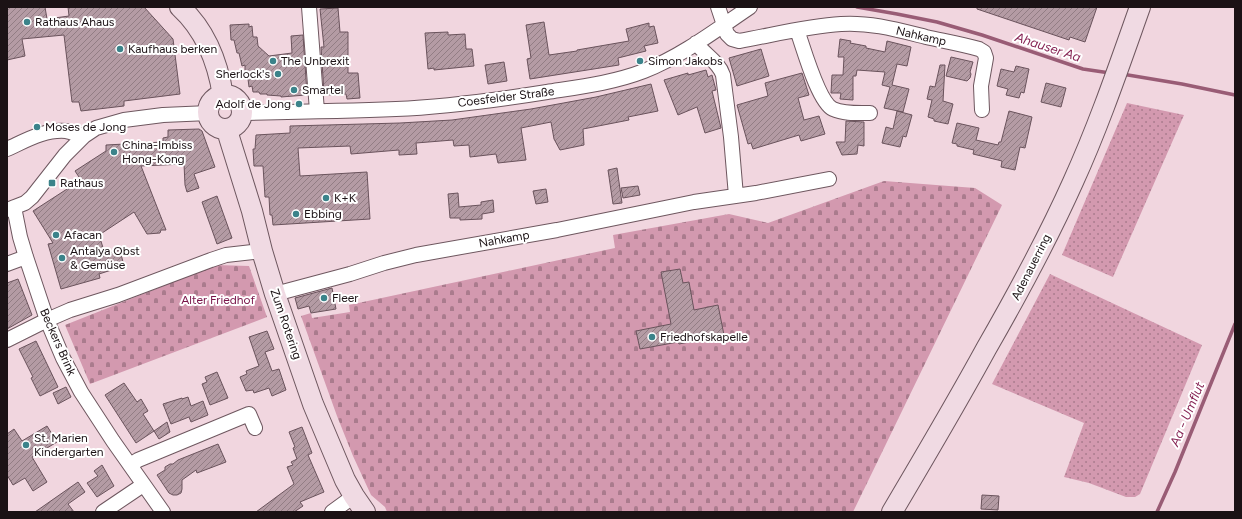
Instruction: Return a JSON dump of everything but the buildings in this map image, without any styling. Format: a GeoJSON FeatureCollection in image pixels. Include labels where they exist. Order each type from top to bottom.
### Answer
{"type":"FeatureCollection","features":[{"type":"Feature","properties":{"kind":"street"},"geometry":{"type":"LineString","coordinates":[[180,7],[190,16],[200,29],[221,83],[222,96]]}},
{"type":"Feature","properties":{"kind":"street"},"geometry":{"type":"LineString","coordinates":[[308,7],[317,111]]}},
{"type":"Feature","properties":{"kind":"street","name":"Nahkamp"},"geometry":{"type":"LineString","coordinates":[[718,7],[727,34],[732,39],[739,41],[814,27],[842,24],[872,25],[979,49],[984,52],[986,58],[981,86],[982,110]]}},
{"type":"Feature","properties":{"kind":"street","name":"Coesfelder Straße"},"geometry":{"type":"LineString","coordinates":[[242,113],[420,108],[522,96],[588,86],[626,77],[670,59],[750,7]]}},
{"type":"Feature","properties":{"kind":"street","name":"Adenauerring"},"geometry":{"type":"LineString","coordinates":[[892,512],[953,409],[1040,250],[1073,182],[1140,7]]}},
{"type":"Feature","properties":{"kind":"street"},"geometry":{"type":"LineString","coordinates":[[797,30],[817,86],[827,105],[842,112],[870,113]]}},
{"type":"Feature","properties":{"kind":"street"},"geometry":{"type":"LineString","coordinates":[[696,43],[720,69],[723,76],[732,137],[736,196]]}},
{"type":"Feature","properties":{"kind":"street"},"geometry":{"type":"LineString","coordinates":[[222,96],[231,97],[236,100],[240,104],[242,113],[239,122],[228,129],[217,127],[209,118],[210,105],[214,100],[222,96]]}},
{"type":"Feature","properties":{"kind":"street"},"geometry":{"type":"LineString","coordinates":[[11,209],[32,197],[65,155],[84,136],[96,128],[124,120],[163,115],[209,113]]}},
{"type":"Feature","properties":{"kind":"street","name":"Zum Rotering"},"geometry":{"type":"LineString","coordinates":[[228,129],[229,137],[252,211],[275,294],[313,404],[346,480],[359,504]]}},
{"type":"Feature","properties":{"kind":"street"},"geometry":{"type":"LineString","coordinates":[[7,149],[42,134],[54,131],[84,136]]}},
{"type":"Feature","properties":{"kind":"street","name":"Nahkamp"},"geometry":{"type":"LineString","coordinates":[[275,294],[416,255],[694,202],[756,193],[829,178]]}},
{"type":"Feature","properties":{"kind":"street","name":"Beckers Brink"},"geometry":{"type":"LineString","coordinates":[[11,209],[47,320],[63,358],[81,392],[143,485],[163,512]]}},
{"type":"Feature","properties":{"kind":"street"},"geometry":{"type":"LineString","coordinates":[[7,340],[70,310],[156,282],[211,260],[226,255],[262,251]]}},
{"type":"Feature","properties":{"kind":"street"},"geometry":{"type":"LineString","coordinates":[[7,264],[26,257]]}},
{"type":"Feature","properties":{"kind":"street"},"geometry":{"type":"LineString","coordinates":[[130,465],[138,460],[249,414],[255,428]]}},
{"type":"Feature","properties":{"kind":"street"},"geometry":{"type":"LineString","coordinates":[[103,512],[143,485]]}},
{"type":"Feature","properties":{"kind":"street"},"geometry":{"type":"LineString","coordinates":[[332,512],[359,504]]}},
{"type":"Feature","properties":{"kind":"green space"},"geometry":{"type":"Polygon","coordinates":[[[1127,103],[1184,115],[1113,277],[1062,255],[1127,103]]]}},
{"type":"Feature","properties":{"kind":"green space"},"geometry":{"type":"Polygon","coordinates":[[[884,181],[975,188],[1002,205],[853,512],[387,512],[385,507],[371,495],[337,416],[301,316],[311,313],[312,318],[350,312],[349,305],[615,248],[613,235],[729,214],[768,223],[884,181]]]}},
{"type":"Feature","properties":{"kind":"green space","name":"Alter Friedhof"},"geometry":{"type":"Polygon","coordinates":[[[216,265],[249,266],[267,317],[90,384],[65,325],[216,265]]]}},
{"type":"Feature","properties":{"kind":"green space"},"geometry":{"type":"Polygon","coordinates":[[[1050,274],[1202,345],[1140,494],[1135,497],[1126,497],[1089,483],[1064,477],[1084,423],[992,384],[1050,274]]]}},
{"type":"Feature","properties":{"kind":"waterway","name":"Ahauser Aa"},"geometry":{"type":"LineString","coordinates":[[857,7],[937,22],[982,35],[1083,69],[1110,73]]}},
{"type":"Feature","properties":{"kind":"waterway","name":"Ahauser Aa"},"geometry":{"type":"LineString","coordinates":[[1122,74],[1235,95]]}},
{"type":"Feature","properties":{"kind":"waterway","name":"Aa - Umflut"},"geometry":{"type":"LineString","coordinates":[[1157,512],[1175,472],[1235,324]]}},
{"type":"Feature","properties":{"kind":"place","name":"Rathaus Ahaus"},"geometry":{"type":"Point","coordinates":[27,22]}},
{"type":"Feature","properties":{"kind":"place","name":"Kaufhaus berken"},"geometry":{"type":"Point","coordinates":[120,49]}},
{"type":"Feature","properties":{"kind":"place","name":"The Unbrexit"},"geometry":{"type":"Point","coordinates":[273,61]}},
{"type":"Feature","properties":{"kind":"place","name":"Simon Jakobs"},"geometry":{"type":"Point","coordinates":[640,61]}},
{"type":"Feature","properties":{"kind":"place","name":"Sherlock's"},"geometry":{"type":"Point","coordinates":[278,74]}},
{"type":"Feature","properties":{"kind":"place","name":"Smartel"},"geometry":{"type":"Point","coordinates":[294,90]}},
{"type":"Feature","properties":{"kind":"place","name":"Adolf de Jong"},"geometry":{"type":"Point","coordinates":[299,104]}},
{"type":"Feature","properties":{"kind":"place","name":"Moses de Jong"},"geometry":{"type":"Point","coordinates":[37,127]}},
{"type":"Feature","properties":{"kind":"place","name":"China-Imbiss Hong-Kong"},"geometry":{"type":"Point","coordinates":[114,152]}},
{"type":"Feature","properties":{"kind":"place","name":"Rathaus"},"geometry":{"type":"Point","coordinates":[52,183]}},
{"type":"Feature","properties":{"kind":"place","name":"K+K"},"geometry":{"type":"Point","coordinates":[326,198]}},
{"type":"Feature","properties":{"kind":"place","name":"Ebbing"},"geometry":{"type":"Point","coordinates":[296,214]}},
{"type":"Feature","properties":{"kind":"place","name":"Afacan"},"geometry":{"type":"Point","coordinates":[56,235]}},
{"type":"Feature","properties":{"kind":"place","name":"Antalya Obst & Gemüse"},"geometry":{"type":"Point","coordinates":[62,258]}},
{"type":"Feature","properties":{"kind":"place","name":"Fleer"},"geometry":{"type":"Point","coordinates":[324,298]}},
{"type":"Feature","properties":{"kind":"place","name":"Friedhofskapelle"},"geometry":{"type":"Point","coordinates":[652,337]}},
{"type":"Feature","properties":{"kind":"place","name":"St. Marien Kindergarten"},"geometry":{"type":"Point","coordinates":[26,445]}}]}
